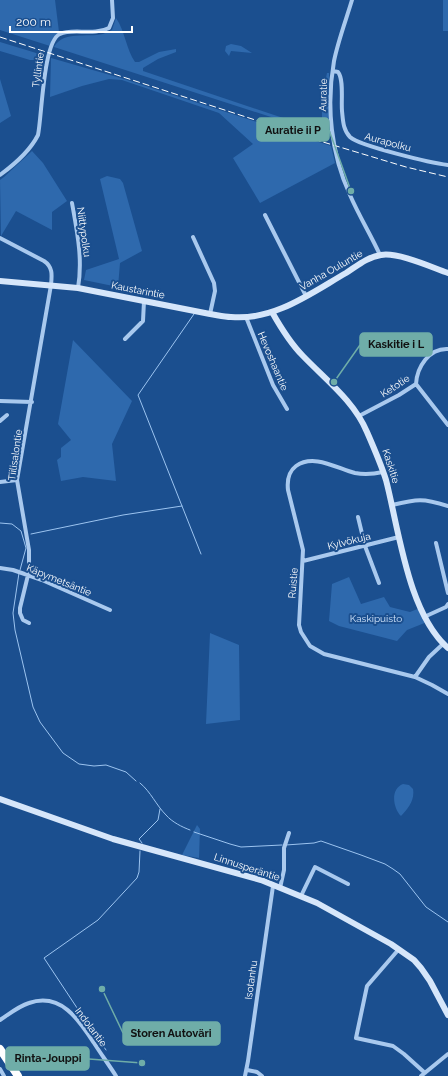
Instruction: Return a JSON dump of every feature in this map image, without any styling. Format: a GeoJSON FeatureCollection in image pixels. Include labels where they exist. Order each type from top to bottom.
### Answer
{"type":"FeatureCollection","features":[{"type":"Feature","properties":{"kind":"highway"},"geometry":{"type":"LineString","coordinates":[[0,1050],[18,1076]]}},
{"type":"Feature","properties":{"kind":"street","name":"Tyllintie"},"geometry":{"type":"LineString","coordinates":[[0,175],[28,150],[38,135],[48,54],[56,36],[62,33],[95,32],[108,28],[113,18],[112,0]]}},
{"type":"Feature","properties":{"kind":"street","name":"Auratie"},"geometry":{"type":"LineString","coordinates":[[352,0],[336,53],[333,70],[330,94],[331,120],[337,157],[350,196],[380,255]]}},
{"type":"Feature","properties":{"kind":"street","name":"Aurapolku"},"geometry":{"type":"LineString","coordinates":[[333,70],[338,72],[342,78],[342,118],[346,131],[351,138],[369,146],[448,166]]}},
{"type":"Feature","properties":{"kind":"street","name":"Niittypolku"},"geometry":{"type":"LineString","coordinates":[[72,203],[80,252],[78,288]]}},
{"type":"Feature","properties":{"kind":"street"},"geometry":{"type":"LineString","coordinates":[[265,215],[306,296]]}},
{"type":"Feature","properties":{"kind":"street"},"geometry":{"type":"LineString","coordinates":[[193,237],[214,283],[215,291],[210,314]]}},
{"type":"Feature","properties":{"kind":"street","name":"Tiilisalontie"},"geometry":{"type":"LineString","coordinates":[[0,238],[48,264],[52,270],[51,285],[32,402],[17,480],[29,544],[30,558],[20,613],[23,620],[29,623]]}},
{"type":"Feature","properties":{"kind":"street","name":"Vanha Ouluntie"},"geometry":{"type":"LineString","coordinates":[[272,312],[290,305],[364,261],[380,255],[401,257],[448,273]]}},
{"type":"Feature","properties":{"kind":"street","name":"Kaustarintie"},"geometry":{"type":"LineString","coordinates":[[0,281],[78,288],[232,317],[246,317],[272,312]]}},
{"type":"Feature","properties":{"kind":"street"},"geometry":{"type":"LineString","coordinates":[[125,339],[143,321],[144,301]]}},
{"type":"Feature","properties":{"kind":"street","name":"Kaskitie"},"geometry":{"type":"LineString","coordinates":[[272,312],[293,345],[342,395],[359,416],[367,431],[383,472],[418,605],[424,617],[446,646]]}},
{"type":"Feature","properties":{"kind":"street","name":"Hevoshaantie"},"geometry":{"type":"LineString","coordinates":[[246,317],[273,385],[287,410]]}},
{"type":"Feature","properties":{"kind":"street","name":"Ketotie"},"geometry":{"type":"LineString","coordinates":[[359,416],[416,384],[418,372],[426,358],[439,350],[448,349]]}},
{"type":"Feature","properties":{"kind":"street"},"geometry":{"type":"LineString","coordinates":[[416,384],[448,425]]}},
{"type":"Feature","properties":{"kind":"street"},"geometry":{"type":"LineString","coordinates":[[0,401],[32,402]]}},
{"type":"Feature","properties":{"kind":"street"},"geometry":{"type":"LineString","coordinates":[[0,422],[7,415]]}},
{"type":"Feature","properties":{"kind":"street","name":"Ruistie"},"geometry":{"type":"LineString","coordinates":[[383,472],[361,474],[312,461],[302,462],[294,468],[288,478],[288,490],[301,543],[303,561],[299,625],[301,632],[310,646],[324,654],[414,677],[448,694]]}},
{"type":"Feature","properties":{"kind":"street"},"geometry":{"type":"LineString","coordinates":[[0,482],[17,480]]}},
{"type":"Feature","properties":{"kind":"street"},"geometry":{"type":"LineString","coordinates":[[392,505],[419,499],[429,500],[448,506]]}},
{"type":"Feature","properties":{"kind":"street"},"geometry":{"type":"LineString","coordinates":[[358,517],[365,546],[379,583]]}},
{"type":"Feature","properties":{"kind":"street","name":"Kylvökuja"},"geometry":{"type":"LineString","coordinates":[[303,561],[399,537]]}},
{"type":"Feature","properties":{"kind":"street"},"geometry":{"type":"LineString","coordinates":[[436,543],[448,593]]}},
{"type":"Feature","properties":{"kind":"street","name":"Käpymetsäntie"},"geometry":{"type":"LineString","coordinates":[[0,568],[13,570],[28,575],[110,610]]}},
{"type":"Feature","properties":{"kind":"street"},"geometry":{"type":"LineString","coordinates":[[424,617],[446,607],[448,604]]}},
{"type":"Feature","properties":{"kind":"street"},"geometry":{"type":"LineString","coordinates":[[414,677],[429,657],[446,646]]}},
{"type":"Feature","properties":{"kind":"street","name":"Linnusperäntie"},"geometry":{"type":"LineString","coordinates":[[0,800],[113,839],[261,880],[317,903],[371,932],[414,960],[430,981],[448,1015]]}},
{"type":"Feature","properties":{"kind":"street","name":"Isotanhu"},"geometry":{"type":"LineString","coordinates":[[245,1076],[277,887],[284,870],[284,848],[289,833]]}},
{"type":"Feature","properties":{"kind":"street"},"geometry":{"type":"LineString","coordinates":[[301,896],[315,867],[348,884]]}},
{"type":"Feature","properties":{"kind":"street"},"geometry":{"type":"LineString","coordinates":[[399,949],[367,986],[356,1038],[393,1046],[404,1054],[423,1074],[448,1054]]}},
{"type":"Feature","properties":{"kind":"street","name":"Indolantie"},"geometry":{"type":"LineString","coordinates":[[0,1020],[28,1003],[44,1000],[64,1006],[75,1016],[116,1076]]}},
{"type":"Feature","properties":{"kind":"street"},"geometry":{"type":"LineString","coordinates":[[0,1070],[4,1076]]}},
{"type":"Feature","properties":{"kind":"street"},"geometry":{"type":"LineString","coordinates":[[247,1070],[257,1072],[262,1076]]}},
{"type":"Feature","properties":{"kind":"green space"},"geometry":{"type":"Polygon","coordinates":[[[0,0],[55,0],[59,32],[54,37],[50,46],[0,30],[0,0]]]}},
{"type":"Feature","properties":{"kind":"green space"},"geometry":{"type":"Polygon","coordinates":[[[443,0],[448,0],[448,31],[443,31],[443,0]]]}},
{"type":"Feature","properties":{"kind":"green space"},"geometry":{"type":"Polygon","coordinates":[[[116,18],[135,62],[139,62],[159,52],[176,49],[176,52],[158,59],[143,68],[143,71],[319,130],[322,126],[322,98],[327,73],[329,73],[330,136],[54,47],[58,42],[70,36],[97,35],[112,30],[116,18]]]}},
{"type":"Feature","properties":{"kind":"green space"},"geometry":{"type":"Polygon","coordinates":[[[0,42],[46,56],[43,60],[30,60],[0,51],[0,42]]]}},
{"type":"Feature","properties":{"kind":"green space"},"geometry":{"type":"Polygon","coordinates":[[[231,44],[241,46],[252,53],[231,51],[229,56],[225,51],[226,46],[231,44]]]}},
{"type":"Feature","properties":{"kind":"green space"},"geometry":{"type":"Polygon","coordinates":[[[51,58],[124,79],[331,146],[335,163],[260,203],[233,158],[253,144],[219,113],[122,80],[109,79],[50,97],[51,58]]]}},
{"type":"Feature","properties":{"kind":"green space"},"geometry":{"type":"Polygon","coordinates":[[[0,79],[11,116],[0,123],[0,79]]]}},
{"type":"Feature","properties":{"kind":"green space"},"geometry":{"type":"Polygon","coordinates":[[[32,151],[43,163],[67,201],[52,212],[52,230],[16,211],[1,236],[0,180],[32,151]]]}},
{"type":"Feature","properties":{"kind":"green space"},"geometry":{"type":"Polygon","coordinates":[[[107,176],[120,179],[123,183],[142,251],[120,263],[118,287],[84,280],[86,270],[119,259],[100,179],[107,176]]]}},
{"type":"Feature","properties":{"kind":"green space"},"geometry":{"type":"Polygon","coordinates":[[[73,340],[132,401],[112,444],[116,481],[83,477],[61,481],[57,460],[61,457],[61,448],[71,440],[58,424],[73,340]]]}},
{"type":"Feature","properties":{"kind":"green space","name":"Kaskipuisto"},"geometry":{"type":"Polygon","coordinates":[[[349,577],[361,604],[384,597],[390,607],[410,612],[420,608],[427,622],[407,630],[397,641],[339,626],[329,621],[332,584],[349,577]]]}},
{"type":"Feature","properties":{"kind":"green space"},"geometry":{"type":"Polygon","coordinates":[[[210,633],[239,645],[240,720],[206,724],[210,633]]]}},
{"type":"Feature","properties":{"kind":"green space"},"geometry":{"type":"Polygon","coordinates":[[[403,784],[409,785],[413,789],[413,797],[410,804],[401,816],[398,813],[394,799],[396,790],[403,784]]]}},
{"type":"Feature","properties":{"kind":"green space"},"geometry":{"type":"Polygon","coordinates":[[[197,825],[200,829],[199,858],[182,855],[197,825]]]}},
{"type":"Feature","properties":{"kind":"waterway"},"geometry":{"type":"LineString","coordinates":[[194,314],[138,395],[201,554]]}},
{"type":"Feature","properties":{"kind":"waterway"},"geometry":{"type":"LineString","coordinates":[[31,534],[123,515],[182,506]]}},
{"type":"Feature","properties":{"kind":"waterway"},"geometry":{"type":"LineString","coordinates":[[0,523],[12,524],[21,531],[26,548],[20,570]]}},
{"type":"Feature","properties":{"kind":"waterway"},"geometry":{"type":"LineString","coordinates":[[19,573],[13,613],[15,630],[33,707],[40,722],[63,753],[79,764],[94,766],[106,765],[126,772],[136,781]]}},
{"type":"Feature","properties":{"kind":"waterway"},"geometry":{"type":"LineString","coordinates":[[140,783],[168,818],[190,830]]}},
{"type":"Feature","properties":{"kind":"waterway"},"geometry":{"type":"LineString","coordinates":[[142,843],[139,839],[158,820],[160,809]]}},
{"type":"Feature","properties":{"kind":"waterway"},"geometry":{"type":"LineString","coordinates":[[194,832],[241,847],[282,845]]}},
{"type":"Feature","properties":{"kind":"waterway"},"geometry":{"type":"LineString","coordinates":[[286,845],[321,841],[385,864],[400,874],[426,907],[448,922]]}},
{"type":"Feature","properties":{"kind":"waterway"},"geometry":{"type":"LineString","coordinates":[[87,1023],[44,958],[98,920],[137,878],[139,872],[140,851]]}},
{"type":"Feature","properties":{"kind":"waterway"},"geometry":{"type":"LineString","coordinates":[[94,1032],[106,1050]]}},
{"type":"Feature","properties":{"kind":"railway"},"geometry":{"type":"LineString","coordinates":[[0,37],[323,142],[406,167],[448,177]]}},
{"type":"Feature","properties":{"kind":"place","name":"Auratie ii P"},"geometry":{"type":"Point","coordinates":[351,191]}},
{"type":"Feature","properties":{"kind":"place","name":"Kaskitie i L"},"geometry":{"type":"Point","coordinates":[334,382]}},
{"type":"Feature","properties":{"kind":"place","name":"Storen Autoväri"},"geometry":{"type":"Point","coordinates":[102,989]}},
{"type":"Feature","properties":{"kind":"place","name":"Rinta-Jouppi"},"geometry":{"type":"Point","coordinates":[142,1063]}}]}
